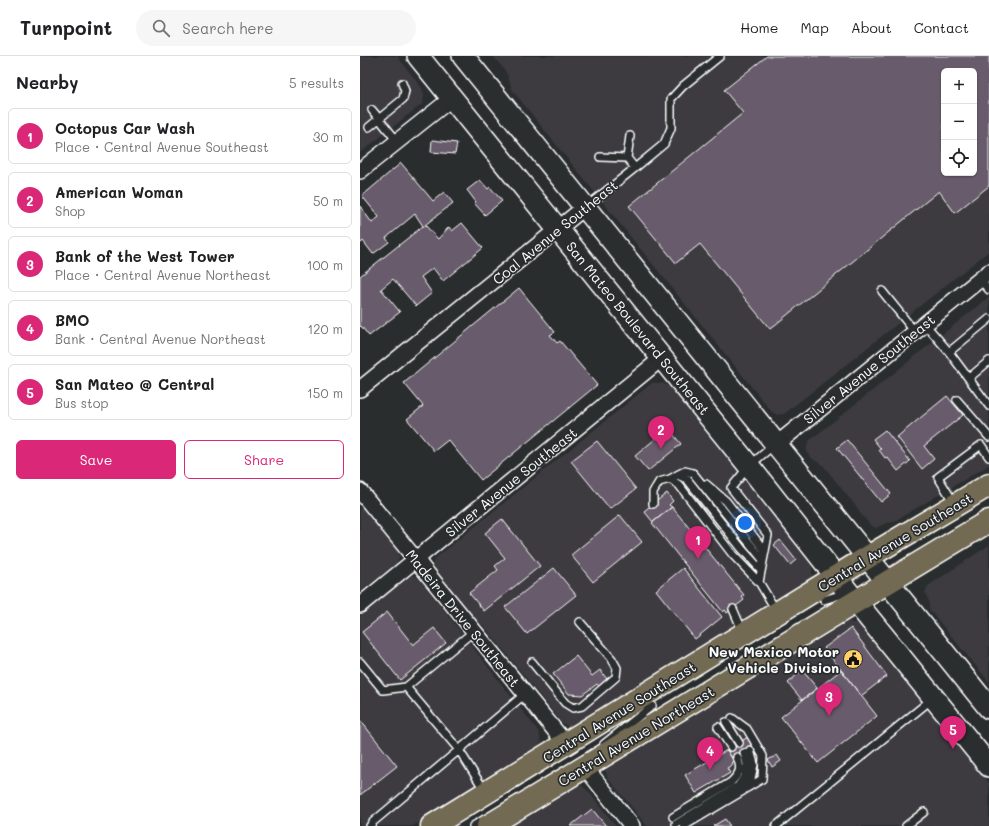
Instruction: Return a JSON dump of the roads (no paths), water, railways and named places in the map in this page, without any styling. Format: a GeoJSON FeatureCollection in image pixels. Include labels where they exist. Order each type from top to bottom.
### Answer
{"type":"FeatureCollection","features":[{"type":"Feature","properties":{"kind":"main road","name":"San Mateo Boulevard Southeast"},"geometry":{"type":"LineString","coordinates":[[418,56],[557,230],[850,590],[989,766]]}},
{"type":"Feature","properties":{"kind":"main road"},"geometry":{"type":"LineString","coordinates":[[463,56],[777,444],[883,579],[989,708]]}},
{"type":"Feature","properties":{"kind":"main road","name":"Central Avenue Southeast"},"geometry":{"type":"LineString","coordinates":[[432,826],[778,613],[850,590],[868,558],[989,485]]}},
{"type":"Feature","properties":{"kind":"main road","name":"Central Avenue Northeast"},"geometry":{"type":"LineString","coordinates":[[491,820],[585,767],[850,590],[883,579],[989,521]]}},
{"type":"Feature","properties":{"kind":"street"},"geometry":{"type":"LineString","coordinates":[[360,171],[452,98]]}},
{"type":"Feature","properties":{"kind":"street","name":"Coal Avenue Southeast"},"geometry":{"type":"LineString","coordinates":[[360,389],[585,207]]}},
{"type":"Feature","properties":{"kind":"street","name":"Silver Avenue Southeast"},"geometry":{"type":"LineString","coordinates":[[777,444],[920,328],[986,281]]}},
{"type":"Feature","properties":{"kind":"street","name":"Silver Avenue Southeast"},"geometry":{"type":"LineString","coordinates":[[360,605],[662,358]]}},
{"type":"Feature","properties":{"kind":"street","name":"Madeira Drive Southeast"},"geometry":{"type":"LineString","coordinates":[[360,491],[566,744]]}},
{"type":"Feature","properties":{"kind":"street"},"geometry":{"type":"LineString","coordinates":[[585,767],[632,826]]}},
{"type":"Feature","properties":{"kind":"lane","name":"Coal Avenue Southeast"},"geometry":{"type":"LineString","coordinates":[[585,207],[664,144],[671,128],[671,99],[683,86],[720,56]]}},
{"type":"Feature","properties":{"kind":"lane"},"geometry":{"type":"LineString","coordinates":[[369,127],[403,99],[405,91],[402,83]]}},
{"type":"Feature","properties":{"kind":"lane"},"geometry":{"type":"LineString","coordinates":[[372,110],[397,141]]}},
{"type":"Feature","properties":{"kind":"lane"},"geometry":{"type":"LineString","coordinates":[[630,136],[627,158],[635,168]]}},
{"type":"Feature","properties":{"kind":"lane"},"geometry":{"type":"LineString","coordinates":[[600,157],[627,158]]}},
{"type":"Feature","properties":{"kind":"lane"},"geometry":{"type":"LineString","coordinates":[[882,291],[920,328],[949,352],[989,406]]}},
{"type":"Feature","properties":{"kind":"lane"},"geometry":{"type":"LineString","coordinates":[[949,352],[989,319]]}},
{"type":"Feature","properties":{"kind":"lane"},"geometry":{"type":"LineString","coordinates":[[969,378],[989,361]]}},
{"type":"Feature","properties":{"kind":"lane"},"geometry":{"type":"LineString","coordinates":[[955,505],[938,477],[981,446],[989,438],[957,400]]}},
{"type":"Feature","properties":{"kind":"lane","name":"Silver Avenue Southeast"},"geometry":{"type":"LineString","coordinates":[[765,551],[768,535],[731,488],[749,466],[777,444]]}},
{"type":"Feature","properties":{"kind":"lane"},"geometry":{"type":"LineString","coordinates":[[981,446],[989,457]]}},
{"type":"Feature","properties":{"kind":"lane"},"geometry":{"type":"LineString","coordinates":[[653,504],[653,492],[659,482],[670,479],[685,471],[693,473],[726,501],[765,551],[759,582]]}},
{"type":"Feature","properties":{"kind":"lane"},"geometry":{"type":"LineString","coordinates":[[693,473],[763,560]]}},
{"type":"Feature","properties":{"kind":"lane"},"geometry":{"type":"LineString","coordinates":[[677,474],[687,479],[742,549],[761,570]]}},
{"type":"Feature","properties":{"kind":"lane"},"geometry":{"type":"LineString","coordinates":[[670,479],[679,485],[733,555],[759,582],[778,613]]}},
{"type":"Feature","properties":{"kind":"lane","name":"Central Avenue Northeast"},"geometry":{"type":"LineString","coordinates":[[883,579],[977,525],[989,516]]}},
{"type":"Feature","properties":{"kind":"lane","name":"Central Avenue Northeast"},"geometry":{"type":"LineString","coordinates":[[824,600],[850,590]]}},
{"type":"Feature","properties":{"kind":"lane"},"geometry":{"type":"LineString","coordinates":[[733,609],[744,634]]}},
{"type":"Feature","properties":{"kind":"lane"},"geometry":{"type":"LineString","coordinates":[[532,662],[565,703],[573,708],[582,706],[616,677],[617,668],[612,659],[580,622]]}},
{"type":"Feature","properties":{"kind":"lane"},"geometry":{"type":"LineString","coordinates":[[360,662],[383,690],[406,687],[474,631]]}},
{"type":"Feature","properties":{"kind":"lane"},"geometry":{"type":"LineString","coordinates":[[406,687],[459,750],[486,793]]}},
{"type":"Feature","properties":{"kind":"lane"},"geometry":{"type":"LineString","coordinates":[[370,826],[372,822],[525,694]]}},
{"type":"Feature","properties":{"kind":"lane"},"geometry":{"type":"LineString","coordinates":[[776,826],[934,697]]}},
{"type":"Feature","properties":{"kind":"lane","name":"Central Avenue Southeast"},"geometry":{"type":"LineString","coordinates":[[599,748],[652,706]]}},
{"type":"Feature","properties":{"kind":"lane"},"geometry":{"type":"LineString","coordinates":[[684,826],[762,779],[763,756],[747,729],[729,720],[739,743]]}},
{"type":"Feature","properties":{"kind":"lane"},"geometry":{"type":"LineString","coordinates":[[718,727],[731,747]]}},
{"type":"Feature","properties":{"kind":"lane"},"geometry":{"type":"LineString","coordinates":[[737,757],[740,764],[738,775],[731,782],[675,821],[738,786],[745,776],[747,751],[754,764],[751,779],[743,791]]}},
{"type":"Feature","properties":{"kind":"lane"},"geometry":{"type":"LineString","coordinates":[[906,826],[924,812]]}},
{"type":"Feature","properties":{"kind":"lane"},"geometry":{"type":"LineString","coordinates":[[474,826],[491,820]]}},
{"type":"Feature","properties":{"kind":"place","name":"American Woman"},"geometry":{"type":"Point","coordinates":[661,449]}},
{"type":"Feature","properties":{"kind":"place","name":"Octopus Car Wash"},"geometry":{"type":"Point","coordinates":[698,559]}},
{"type":"Feature","properties":{"kind":"place","name":"New Mexico Motor Vehicle Division"},"geometry":{"type":"Point","coordinates":[853,659]}},
{"type":"Feature","properties":{"kind":"place","name":"Bank of the West Tower"},"geometry":{"type":"Point","coordinates":[829,716]}},
{"type":"Feature","properties":{"kind":"place","name":"San Mateo @ Central"},"geometry":{"type":"Point","coordinates":[953,749]}},
{"type":"Feature","properties":{"kind":"place","name":"BMO"},"geometry":{"type":"Point","coordinates":[710,770]}}]}
